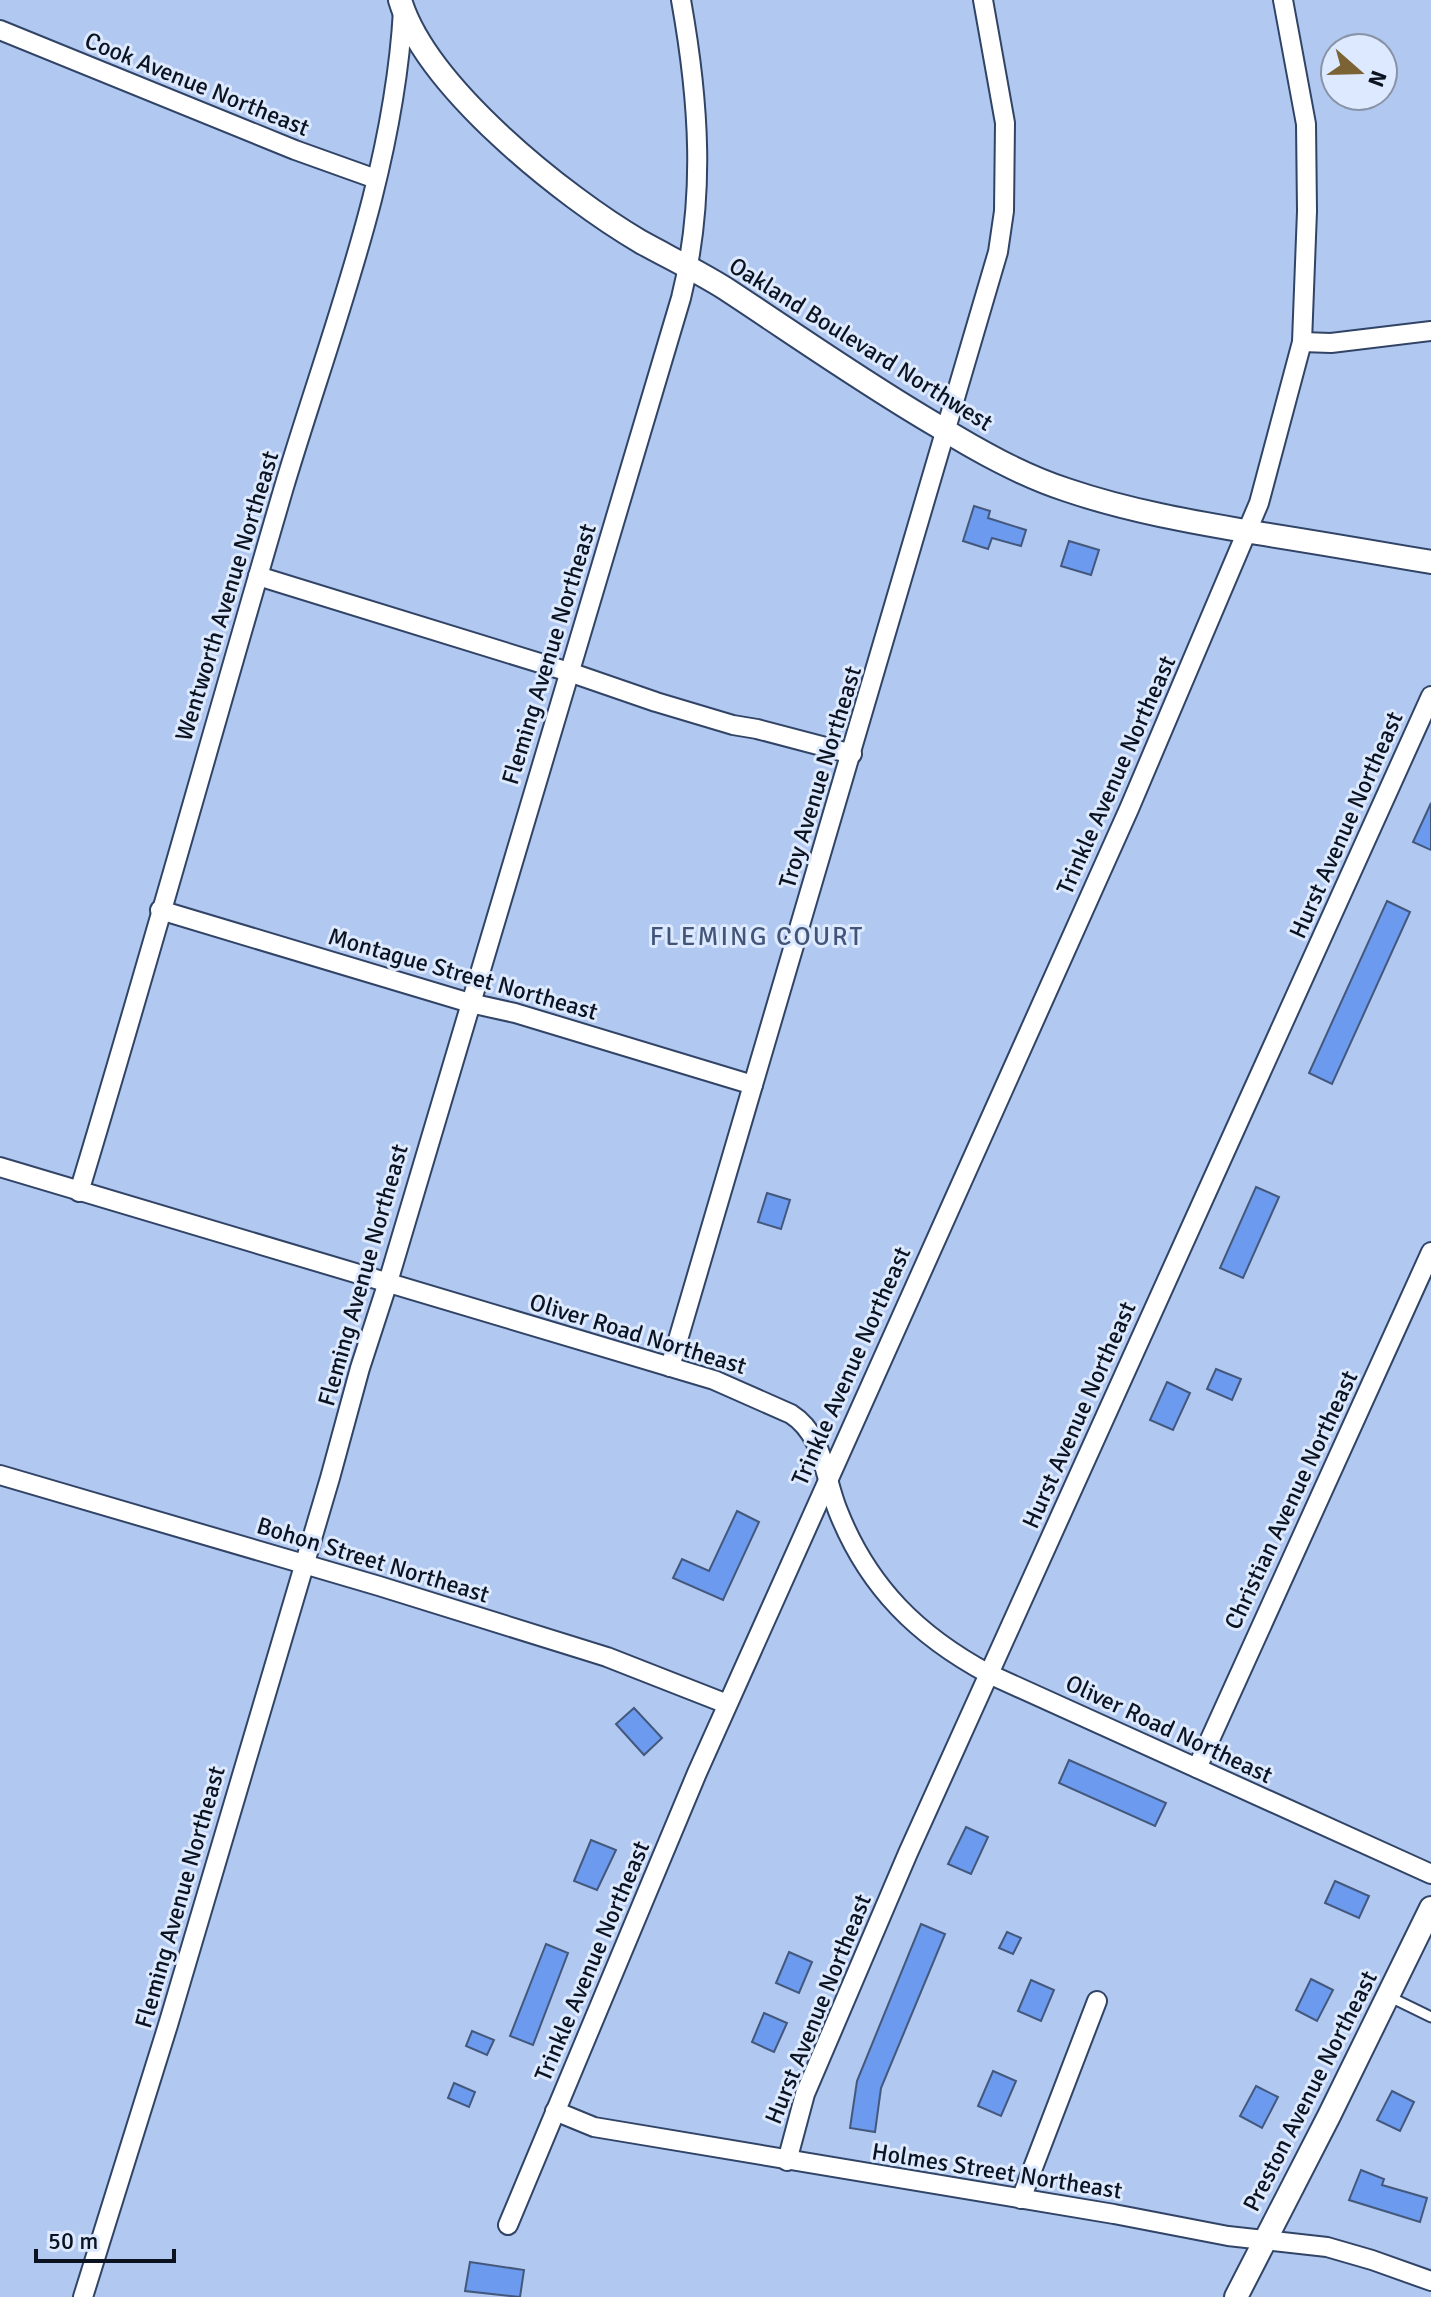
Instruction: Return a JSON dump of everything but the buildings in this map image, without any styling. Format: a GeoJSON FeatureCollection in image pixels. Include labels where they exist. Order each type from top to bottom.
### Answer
{"type":"FeatureCollection","features":[{"type":"Feature","properties":{"kind":"street","name":"Fleming Avenue Northeast"},"geometry":{"type":"LineString","coordinates":[[83,2297],[168,2025],[360,1368],[689,267],[696,217],[698,149],[693,70],[681,0]]}},
{"type":"Feature","properties":{"kind":"street","name":"Troy Avenue Northeast"},"geometry":{"type":"LineString","coordinates":[[670,1367],[990,285],[1004,211],[1005,123],[983,0]]}},
{"type":"Feature","properties":{"kind":"street","name":"Trinkle Avenue Northeast"},"geometry":{"type":"LineString","coordinates":[[508,2225],[727,1704],[1129,809],[1249,531],[1265,484],[1302,342],[1308,153],[1306,124],[1283,0]]}},
{"type":"Feature","properties":{"kind":"street","name":"Oakland Boulevard Northwest"},"geometry":{"type":"LineString","coordinates":[[401,5],[427,54],[462,96],[542,173],[640,241],[689,267],[947,432],[1026,474],[1067,490],[1182,521],[1431,562]]}},
{"type":"Feature","properties":{"kind":"street","name":"Wentworth Avenue Northeast"},"geometry":{"type":"LineString","coordinates":[[79,1192],[258,576],[350,279],[395,96],[401,5]]}},
{"type":"Feature","properties":{"kind":"street","name":"Cook Avenue Northeast"},"geometry":{"type":"LineString","coordinates":[[0,30],[295,150],[376,179]]}},
{"type":"Feature","properties":{"kind":"street"},"geometry":{"type":"LineString","coordinates":[[1302,342],[1331,343],[1431,331]]}},
{"type":"Feature","properties":{"kind":"street"},"geometry":{"type":"LineString","coordinates":[[258,576],[656,702],[733,725],[852,754]]}},
{"type":"Feature","properties":{"kind":"street","name":"Hurst Avenue Northeast"},"geometry":{"type":"LineString","coordinates":[[787,2161],[805,2094],[908,1853],[1431,696]]}},
{"type":"Feature","properties":{"kind":"street","name":"Montague Street Northeast"},"geometry":{"type":"LineString","coordinates":[[160,910],[753,1085]]}},
{"type":"Feature","properties":{"kind":"street","name":"Oliver Road Northeast"},"geometry":{"type":"LineString","coordinates":[[0,1167],[749,1393],[802,1421],[816,1441],[827,1480],[846,1527],[886,1595],[930,1637],[961,1659],[1431,1874]]}},
{"type":"Feature","properties":{"kind":"street","name":"Christian Avenue Northeast"},"geometry":{"type":"LineString","coordinates":[[1197,1768],[1431,1252]]}},
{"type":"Feature","properties":{"kind":"street","name":"Bohon Street Northeast"},"geometry":{"type":"LineString","coordinates":[[0,1475],[607,1657],[727,1704]]}},
{"type":"Feature","properties":{"kind":"street","name":"Preston Avenue Northeast"},"geometry":{"type":"LineString","coordinates":[[1236,2297],[1431,1908]]}},
{"type":"Feature","properties":{"kind":"street"},"geometry":{"type":"LineString","coordinates":[[1021,2199],[1097,2001]]}},
{"type":"Feature","properties":{"kind":"street","name":"Holmes Street Northeast"},"geometry":{"type":"LineString","coordinates":[[555,2111],[594,2127],[1228,2236],[1327,2247],[1431,2281]]}},
{"type":"Feature","properties":{"kind":"lane"},"geometry":{"type":"LineString","coordinates":[[1387,1995],[1431,2017]]}},
{"type":"Feature","properties":{"kind":"district","name":"FLEMING COURT"},"geometry":{"type":"Point","coordinates":[757,937]}}]}
